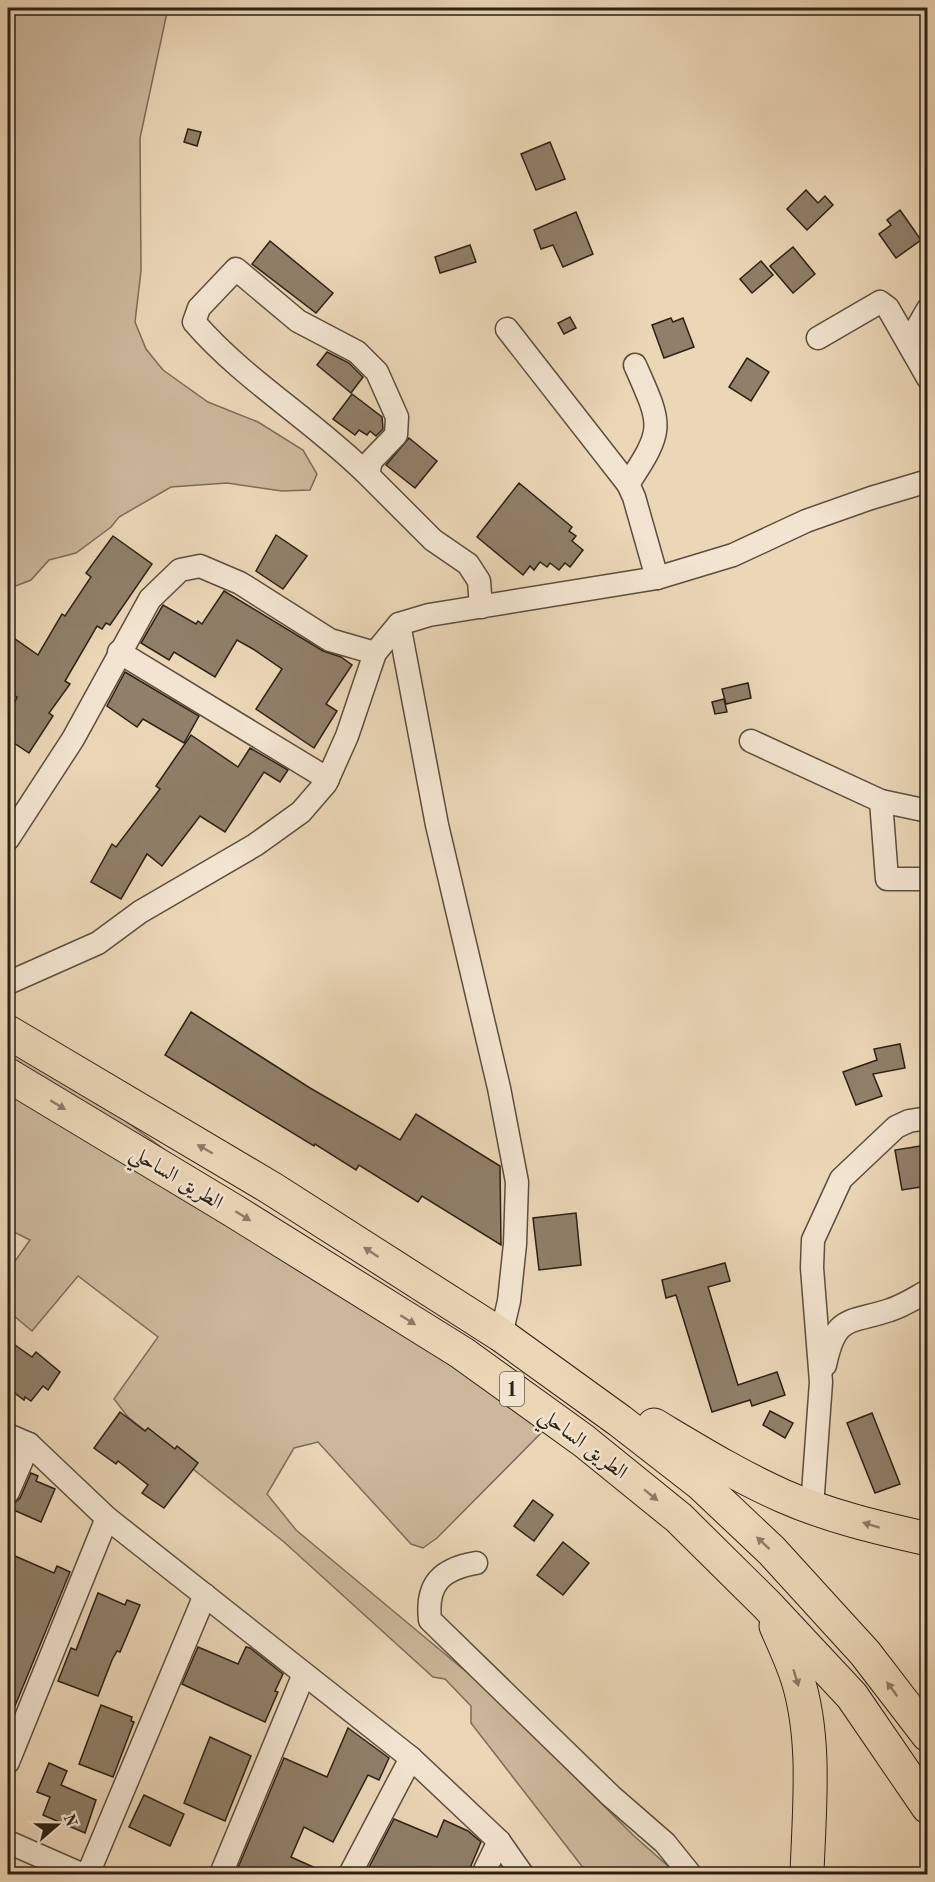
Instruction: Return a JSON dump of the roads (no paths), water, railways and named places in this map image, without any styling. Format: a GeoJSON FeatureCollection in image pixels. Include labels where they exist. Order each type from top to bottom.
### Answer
{"type":"FeatureCollection","features":[{"type":"Feature","properties":{"kind":"highway","name":"الطريق الساحلي"},"geometry":{"type":"LineString","coordinates":[[8,1032],[271,1188],[501,1335],[620,1421],[709,1492],[772,1551],[865,1653],[927,1735]]}},
{"type":"Feature","properties":{"kind":"highway","name":"الطريق الساحلي"},"geometry":{"type":"LineString","coordinates":[[8,1075],[234,1211],[462,1353],[584,1441],[680,1518],[767,1605],[852,1696],[927,1807]]}},
{"type":"Feature","properties":{"kind":"highway"},"geometry":{"type":"LineString","coordinates":[[501,1335],[708,1458],[783,1496],[812,1507],[927,1539]]}},
{"type":"Feature","properties":{"kind":"highway"},"geometry":{"type":"LineString","coordinates":[[767,1605],[797,1677],[806,1720],[810,1779],[807,1875]]}},
{"type":"Feature","properties":{"kind":"street"},"geometry":{"type":"LineString","coordinates":[[368,474],[371,461],[396,435],[397,417],[377,372],[357,352],[298,321],[236,269],[199,308],[194,322],[246,375],[344,451],[433,540],[468,564],[479,582],[481,607]]}},
{"type":"Feature","properties":{"kind":"street"},"geometry":{"type":"LineString","coordinates":[[818,338],[880,302],[888,308],[927,378]]}},
{"type":"Feature","properties":{"kind":"street"},"geometry":{"type":"LineString","coordinates":[[909,342],[927,309]]}},
{"type":"Feature","properties":{"kind":"street"},"geometry":{"type":"LineString","coordinates":[[507,329],[628,484],[634,497],[657,578]]}},
{"type":"Feature","properties":{"kind":"street"},"geometry":{"type":"LineString","coordinates":[[628,484],[652,447],[657,414],[635,365]]}},
{"type":"Feature","properties":{"kind":"street"},"geometry":{"type":"LineString","coordinates":[[8,983],[98,943],[149,906],[255,845],[301,812],[328,779],[347,736],[375,653],[399,624],[429,615],[657,578],[733,555],[806,521],[871,498],[927,482]]}},
{"type":"Feature","properties":{"kind":"street"},"geometry":{"type":"LineString","coordinates":[[8,839],[73,739],[150,599],[180,570],[200,566],[240,583],[330,640],[375,653]]}},
{"type":"Feature","properties":{"kind":"street"},"geometry":{"type":"LineString","coordinates":[[399,624],[438,825],[499,1088],[517,1182],[515,1244],[509,1301],[501,1335]]}},
{"type":"Feature","properties":{"kind":"street"},"geometry":{"type":"LineString","coordinates":[[119,652],[328,779]]}},
{"type":"Feature","properties":{"kind":"street"},"geometry":{"type":"LineString","coordinates":[[751,741],[881,801],[927,811]]}},
{"type":"Feature","properties":{"kind":"street"},"geometry":{"type":"LineString","coordinates":[[881,801],[887,879],[927,879]]}},
{"type":"Feature","properties":{"kind":"street"},"geometry":{"type":"LineString","coordinates":[[812,1507],[821,1382],[812,1268],[813,1240],[841,1179],[896,1127],[909,1121],[927,1118]]}},
{"type":"Feature","properties":{"kind":"street"},"geometry":{"type":"LineString","coordinates":[[821,1382],[835,1333],[850,1320],[890,1310],[927,1291]]}},
{"type":"Feature","properties":{"kind":"street"},"geometry":{"type":"LineString","coordinates":[[8,1435],[29,1444],[107,1518],[411,1758],[499,1841],[522,1875]]}},
{"type":"Feature","properties":{"kind":"street"},"geometry":{"type":"LineString","coordinates":[[8,1492],[29,1444]]}},
{"type":"Feature","properties":{"kind":"street"},"geometry":{"type":"LineString","coordinates":[[8,1762],[107,1518]]}},
{"type":"Feature","properties":{"kind":"street"},"geometry":{"type":"LineString","coordinates":[[476,1563],[454,1566],[434,1584],[428,1599],[430,1620],[611,1796],[665,1843],[690,1875]]}},
{"type":"Feature","properties":{"kind":"street"},"geometry":{"type":"LineString","coordinates":[[88,1875],[205,1595]]}},
{"type":"Feature","properties":{"kind":"street"},"geometry":{"type":"LineString","coordinates":[[221,1875],[304,1674]]}},
{"type":"Feature","properties":{"kind":"street"},"geometry":{"type":"LineString","coordinates":[[350,1875],[411,1758]]}},
{"type":"Feature","properties":{"kind":"street"},"geometry":{"type":"LineString","coordinates":[[483,1875],[499,1841]]}},
{"type":"Feature","properties":{"kind":"street"},"geometry":{"type":"LineString","coordinates":[[8,1842],[81,1875]]}}]}
